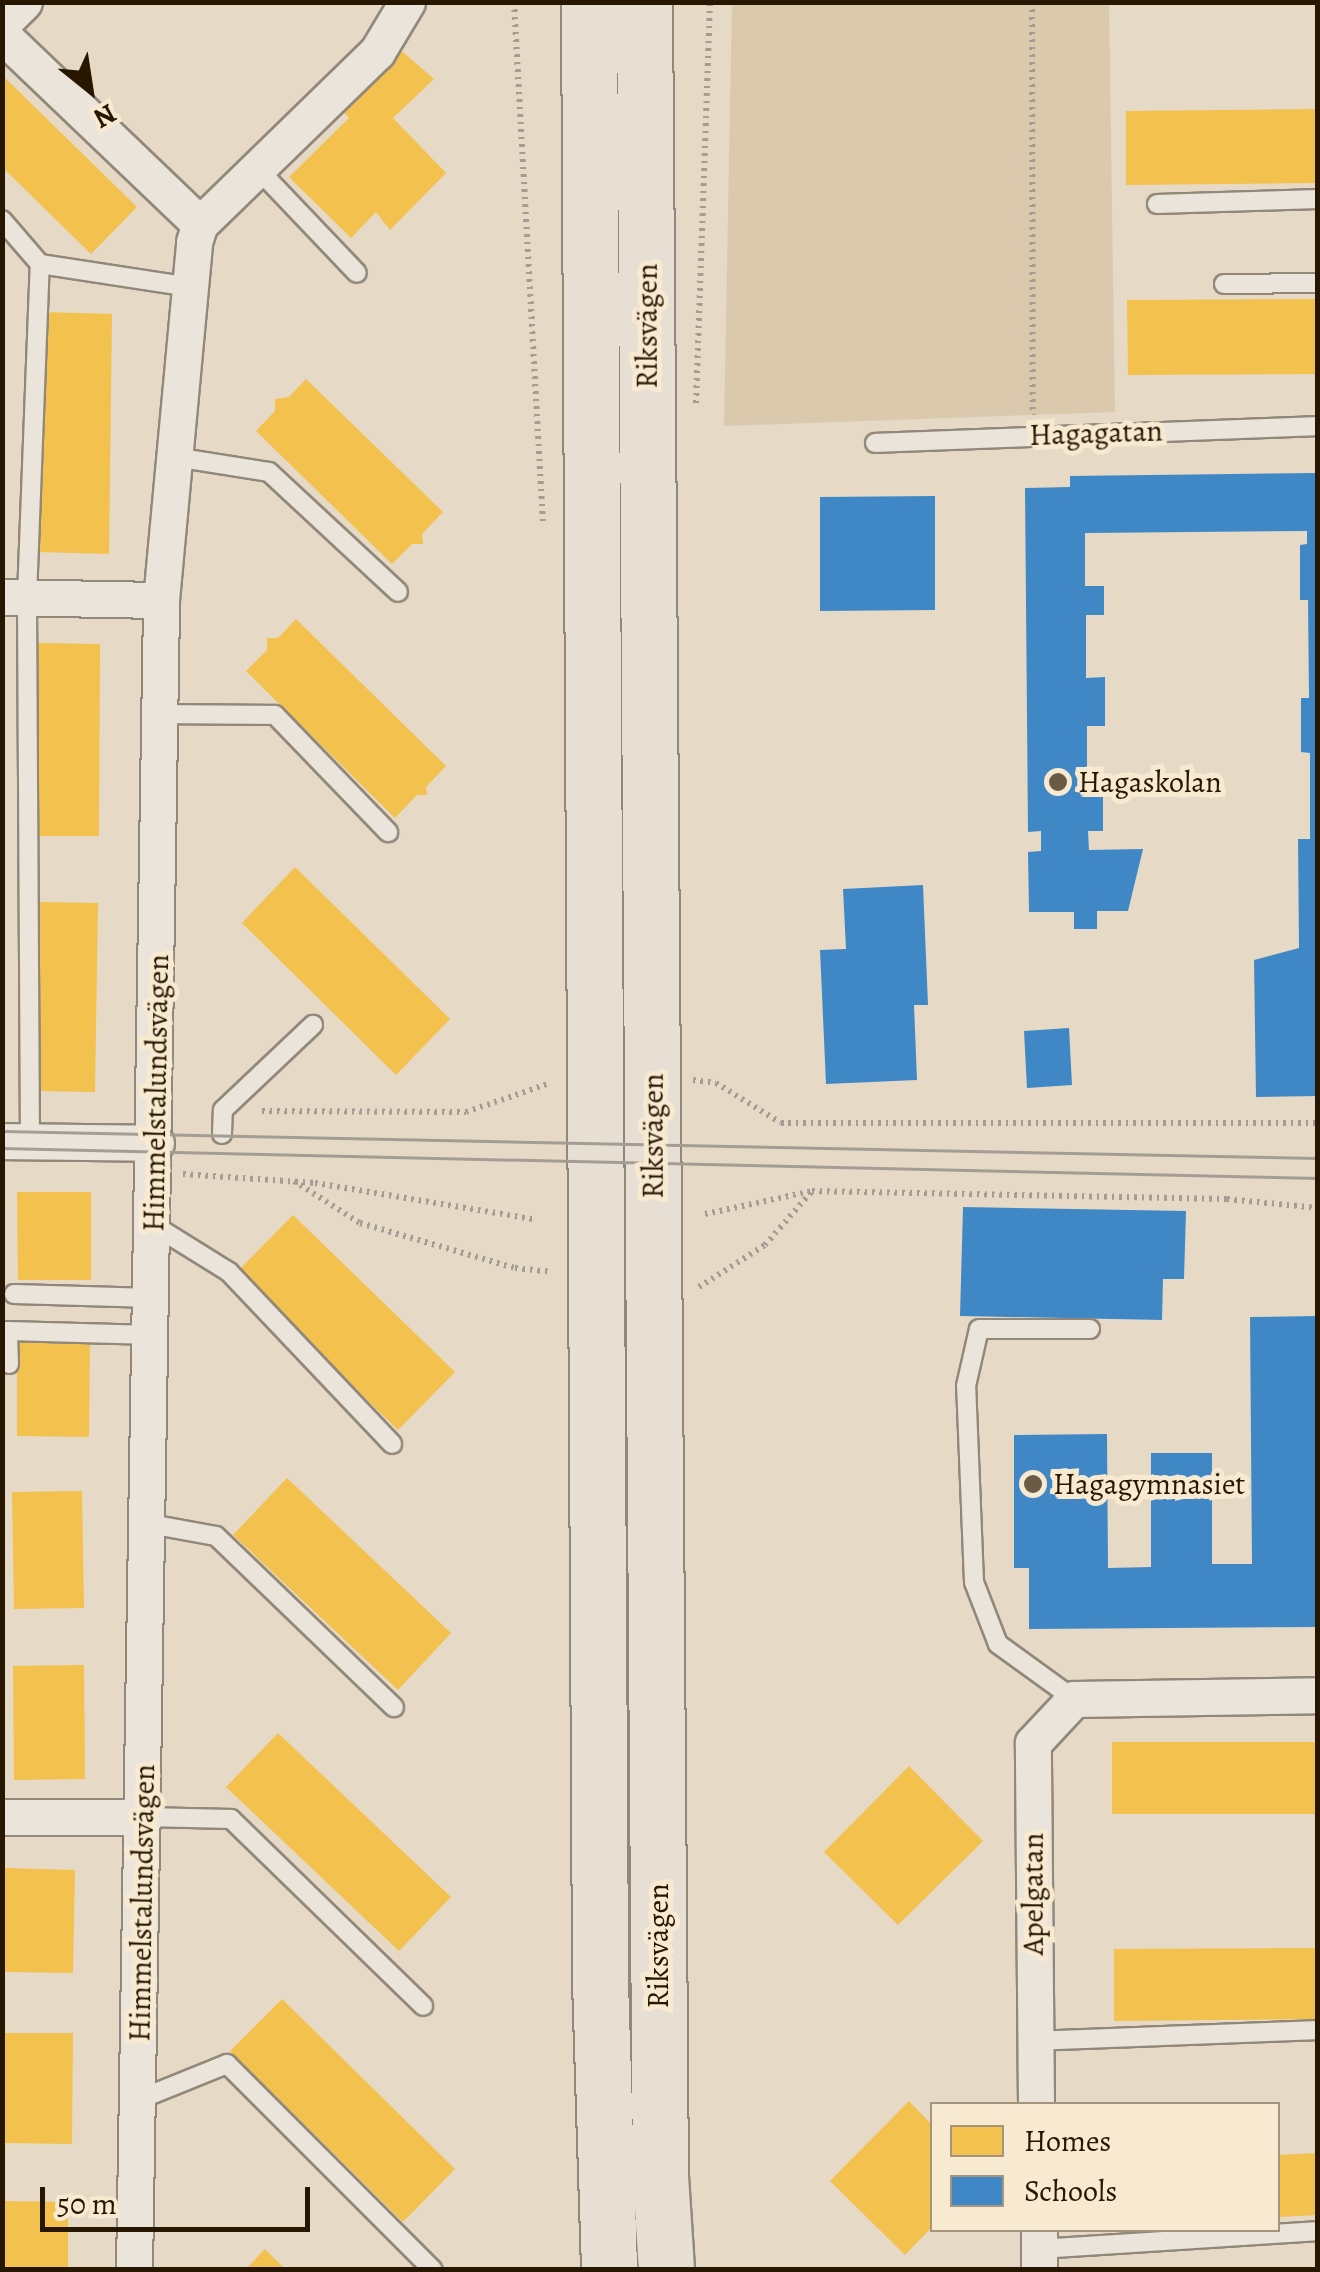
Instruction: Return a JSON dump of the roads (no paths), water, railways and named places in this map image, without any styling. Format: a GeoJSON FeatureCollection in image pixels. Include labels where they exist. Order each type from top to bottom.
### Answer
{"type":"FeatureCollection","features":[{"type":"Feature","properties":{"kind":"highway","name":"Riksvägen"},"geometry":{"type":"LineString","coordinates":[[589,2],[600,1981],[609,2270]]}},
{"type":"Feature","properties":{"kind":"highway","name":"Riksvägen"},"geometry":{"type":"LineString","coordinates":[[644,2],[660,2156],[666,2270]]}},
{"type":"Feature","properties":{"kind":"street"},"geometry":{"type":"LineString","coordinates":[[2,24],[24,2]]}},
{"type":"Feature","properties":{"kind":"street"},"geometry":{"type":"LineString","coordinates":[[2,35],[200,224],[377,52],[407,2]]}},
{"type":"Feature","properties":{"kind":"street","name":"Himmelstalundsvägen"},"geometry":{"type":"LineString","coordinates":[[134,2270],[156,1226],[162,600],[190,287],[200,224]]}},
{"type":"Feature","properties":{"kind":"street"},"geometry":{"type":"LineString","coordinates":[[15,597],[162,600]]}},
{"type":"Feature","properties":{"kind":"street"},"geometry":{"type":"LineString","coordinates":[[16,1141],[156,1158]]}},
{"type":"Feature","properties":{"kind":"street"},"geometry":{"type":"LineString","coordinates":[[1074,1699],[1318,1695]]}},
{"type":"Feature","properties":{"kind":"street","name":"Apelgatan"},"geometry":{"type":"LineString","coordinates":[[1036,2102],[1034,1743],[1074,1699]]}},
{"type":"Feature","properties":{"kind":"street"},"geometry":{"type":"LineString","coordinates":[[2,1818],[144,1817]]}},
{"type":"Feature","properties":{"kind":"lane"},"geometry":{"type":"LineString","coordinates":[[256,167],[358,272]]}},
{"type":"Feature","properties":{"kind":"lane"},"geometry":{"type":"LineString","coordinates":[[1158,204],[1318,199]]}},
{"type":"Feature","properties":{"kind":"lane"},"geometry":{"type":"LineString","coordinates":[[2,220],[40,264],[190,287]]}},
{"type":"Feature","properties":{"kind":"lane"},"geometry":{"type":"LineString","coordinates":[[16,1141],[15,597],[40,264]]}},
{"type":"Feature","properties":{"kind":"lane"},"geometry":{"type":"LineString","coordinates":[[1224,284],[1318,283]]}},
{"type":"Feature","properties":{"kind":"lane","name":"Hagagatan"},"geometry":{"type":"LineString","coordinates":[[875,444],[1318,426]]}},
{"type":"Feature","properties":{"kind":"lane"},"geometry":{"type":"LineString","coordinates":[[175,457],[269,472],[398,592]]}},
{"type":"Feature","properties":{"kind":"lane"},"geometry":{"type":"LineString","coordinates":[[160,714],[275,715],[388,832]]}},
{"type":"Feature","properties":{"kind":"lane"},"geometry":{"type":"LineString","coordinates":[[222,1134],[223,1110],[313,1025]]}},
{"type":"Feature","properties":{"kind":"lane"},"geometry":{"type":"LineString","coordinates":[[156,1226],[229,1272],[392,1444]]}},
{"type":"Feature","properties":{"kind":"lane"},"geometry":{"type":"LineString","coordinates":[[14,1294],[154,1298]]}},
{"type":"Feature","properties":{"kind":"lane"},"geometry":{"type":"LineString","coordinates":[[1074,1699],[998,1644],[974,1582],[966,1386],[979,1330],[1090,1329]]}},
{"type":"Feature","properties":{"kind":"lane"},"geometry":{"type":"LineString","coordinates":[[9,1364],[8,1331],[153,1334]]}},
{"type":"Feature","properties":{"kind":"lane"},"geometry":{"type":"LineString","coordinates":[[150,1524],[216,1536],[394,1707]]}},
{"type":"Feature","properties":{"kind":"lane"},"geometry":{"type":"LineString","coordinates":[[144,1817],[231,1820],[423,2006]]}},
{"type":"Feature","properties":{"kind":"lane"},"geometry":{"type":"LineString","coordinates":[[1034,2041],[1318,2030]]}},
{"type":"Feature","properties":{"kind":"lane"},"geometry":{"type":"LineString","coordinates":[[138,2100],[227,2064],[433,2270]]}},
{"type":"Feature","properties":{"kind":"lane"},"geometry":{"type":"LineString","coordinates":[[1039,2249],[1318,2230]]}},
{"type":"Feature","properties":{"kind":"tram line"},"geometry":{"type":"LineString","coordinates":[[2,1131],[1318,1158]]}},
{"type":"Feature","properties":{"kind":"tram line"},"geometry":{"type":"LineString","coordinates":[[2,1148],[1318,1178]]}},
{"type":"Feature","properties":{"kind":"place","name":"Hagaskolan"},"geometry":{"type":"Point","coordinates":[1058,782]}},
{"type":"Feature","properties":{"kind":"place","name":"Hagagymnasiet"},"geometry":{"type":"Point","coordinates":[1033,1484]}}]}
